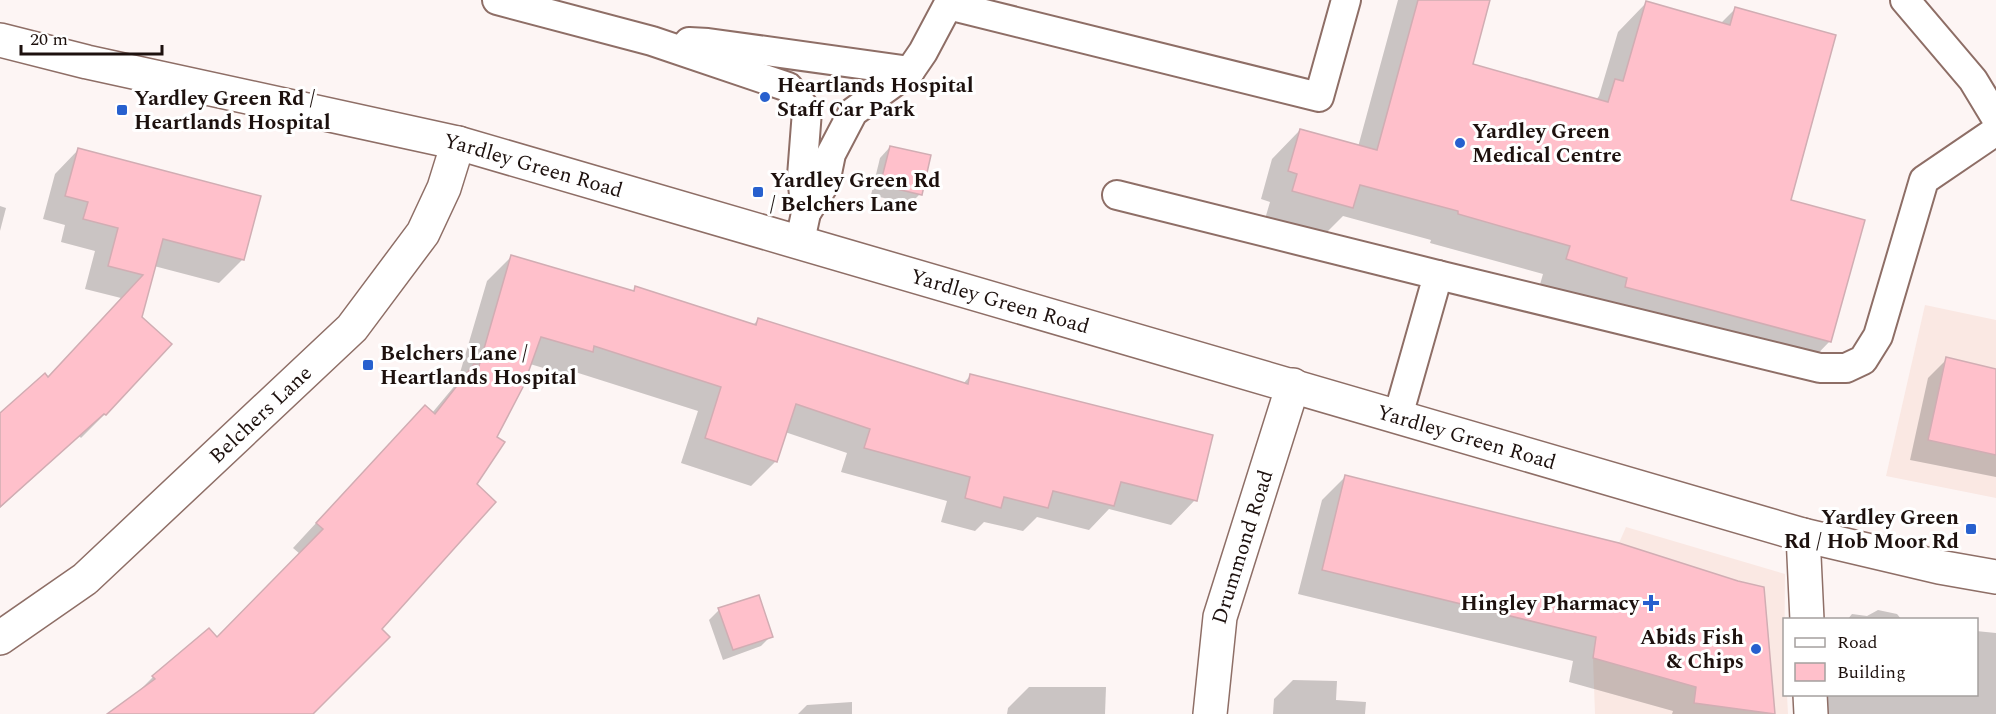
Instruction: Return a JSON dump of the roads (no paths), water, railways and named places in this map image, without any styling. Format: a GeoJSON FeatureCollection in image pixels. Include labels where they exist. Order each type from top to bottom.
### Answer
{"type":"FeatureCollection","features":[{"type":"Feature","properties":{"kind":"street","name":"Yardley Green Road"},"geometry":{"type":"LineString","coordinates":[[0,40],[87,62],[459,143],[803,227],[1293,385],[1398,416],[1803,535],[1996,578]]}},
{"type":"Feature","properties":{"kind":"street","name":"Belchers Lane"},"geometry":{"type":"LineString","coordinates":[[0,638],[85,579],[352,328],[423,233],[444,188],[459,143]]}},
{"type":"Feature","properties":{"kind":"street","name":"Drummond Road"},"geometry":{"type":"LineString","coordinates":[[1210,714],[1220,616],[1293,385]]}},
{"type":"Feature","properties":{"kind":"street"},"geometry":{"type":"LineString","coordinates":[[1803,535],[1807,618]]}},
{"type":"Feature","properties":{"kind":"street"},"geometry":{"type":"LineString","coordinates":[[1810,696],[1811,714]]}},
{"type":"Feature","properties":{"kind":"lane"},"geometry":{"type":"LineString","coordinates":[[497,0],[652,41],[788,87],[807,111],[814,179],[803,227]]}},
{"type":"Feature","properties":{"kind":"lane"},"geometry":{"type":"LineString","coordinates":[[814,179],[831,154],[853,112],[910,71],[948,5],[1319,97],[1346,0]]}},
{"type":"Feature","properties":{"kind":"lane"},"geometry":{"type":"LineString","coordinates":[[1905,0],[1973,80],[1996,118]]}},
{"type":"Feature","properties":{"kind":"lane"},"geometry":{"type":"LineString","coordinates":[[652,41],[708,43],[910,71]]}},
{"type":"Feature","properties":{"kind":"lane"},"geometry":{"type":"LineString","coordinates":[[1117,195],[1820,368],[1846,368],[1863,360],[1878,336],[1924,180],[1996,131]]}},
{"type":"Feature","properties":{"kind":"lane"},"geometry":{"type":"LineString","coordinates":[[1398,416],[1438,275]]}},
{"type":"Feature","properties":{"kind":"place","name":"Heartlands Hospital Staff Car Park"},"geometry":{"type":"Point","coordinates":[765,97]}},
{"type":"Feature","properties":{"kind":"place","name":"Yardley Green Rd / Heartlands Hospital"},"geometry":{"type":"Point","coordinates":[122,110]}},
{"type":"Feature","properties":{"kind":"place","name":"Yardley Green Medical Centre"},"geometry":{"type":"Point","coordinates":[1460,143]}},
{"type":"Feature","properties":{"kind":"place","name":"Yardley Green Rd / Belchers Lane"},"geometry":{"type":"Point","coordinates":[758,192]}},
{"type":"Feature","properties":{"kind":"place","name":"Belchers Lane / Heartlands Hospital"},"geometry":{"type":"Point","coordinates":[368,365]}},
{"type":"Feature","properties":{"kind":"place","name":"Yardley Green Rd / Hob Moor Rd"},"geometry":{"type":"Point","coordinates":[1971,529]}},
{"type":"Feature","properties":{"kind":"place","name":"Hingley Pharmacy"},"geometry":{"type":"Point","coordinates":[1651,603]}},
{"type":"Feature","properties":{"kind":"place","name":"Abids Fish & Chips"},"geometry":{"type":"Point","coordinates":[1756,649]}}]}
